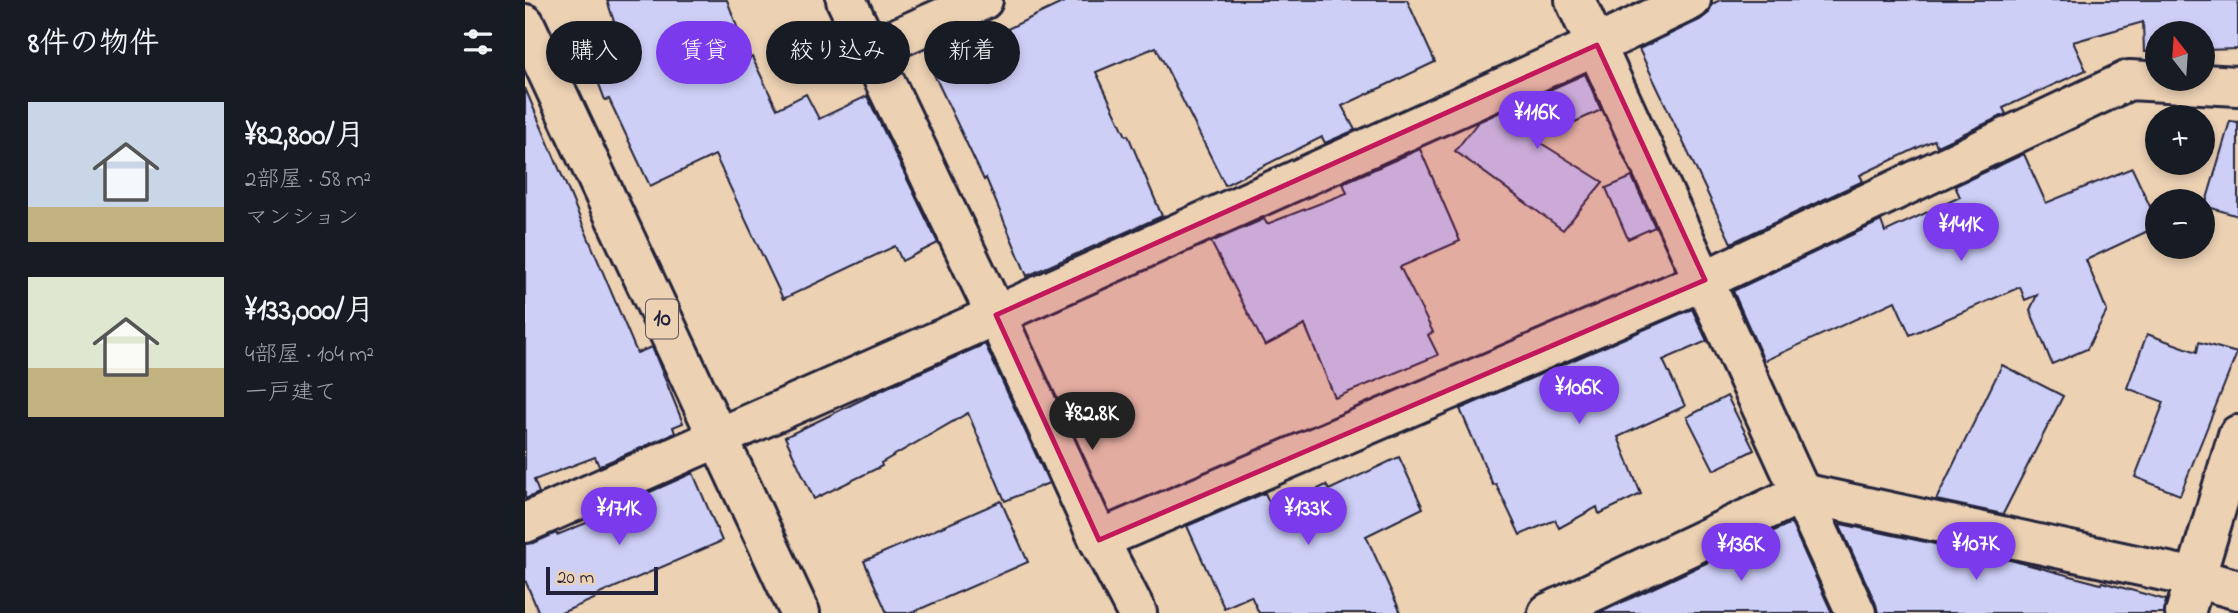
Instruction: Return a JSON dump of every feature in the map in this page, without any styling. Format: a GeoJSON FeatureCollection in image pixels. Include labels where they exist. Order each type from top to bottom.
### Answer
{"type":"FeatureCollection","features":[{"type":"Feature","properties":{"kind":"main road"},"geometry":{"type":"LineString","coordinates":[[846,0],[856,21]]}},
{"type":"Feature","properties":{"kind":"main road"},"geometry":{"type":"LineString","coordinates":[[910,32],[983,0]]}},
{"type":"Feature","properties":{"kind":"main road"},"geometry":{"type":"LineString","coordinates":[[1576,0],[1856,613]]}},
{"type":"Feature","properties":{"kind":"main road"},"geometry":{"type":"LineString","coordinates":[[525,523],[996,315],[1597,45],[1691,0]]}},
{"type":"Feature","properties":{"kind":"main road","name":"10"},"geometry":{"type":"LineString","coordinates":[[525,24],[800,613]]}},
{"type":"Feature","properties":{"kind":"main road"},"geometry":{"type":"LineString","coordinates":[[1099,540],[1705,280],[2129,79],[2238,86]]}},
{"type":"Feature","properties":{"kind":"main road"},"geometry":{"type":"LineString","coordinates":[[886,84],[1099,540],[1137,613]]}},
{"type":"Feature","properties":{"kind":"main road"},"geometry":{"type":"LineString","coordinates":[[2191,596],[2238,435]]}},
{"type":"Feature","properties":{"kind":"main road"},"geometry":{"type":"LineString","coordinates":[[1548,613],[1802,493],[2191,596],[2238,590]]}},
{"type":"Feature","properties":{"kind":"highlighted area"},"geometry":{"type":"Polygon","coordinates":[[[1597,45],[1705,280],[1099,540],[996,315],[1597,45]]]}},
{"type":"Feature","properties":{"kind":"building"},"geometry":{"type":"Polygon","coordinates":[[[607,0],[727,0],[735,21],[656,21],[656,84],[752,84],[752,57],[777,109],[806,94],[819,119],[867,96],[938,243],[902,261],[895,246],[783,299],[715,155],[650,186],[609,99],[605,100],[599,84],[642,84],[642,21],[614,21],[607,0]]]}},
{"type":"Feature","properties":{"kind":"building"},"geometry":{"type":"Polygon","coordinates":[[[1068,0],[1407,0],[1435,62],[1342,106],[1355,130],[1325,143],[1322,137],[1225,185],[1156,47],[1096,72],[1126,136],[1128,135],[1162,216],[1027,276],[986,178],[984,180],[939,84],[1020,84],[1020,23],[1068,0]]]}},
{"type":"Feature","properties":{"kind":"building"},"geometry":{"type":"Polygon","coordinates":[[[1720,0],[2238,0],[2238,49],[2215,50],[2215,21],[2145,21],[2145,52],[2143,22],[2073,42],[2086,70],[2003,108],[2006,114],[1937,146],[1934,140],[1860,175],[1863,181],[1731,243],[1639,49],[1700,20],[1709,13],[1712,4],[1720,0]]]}},
{"type":"Feature","properties":{"kind":"building"},"geometry":{"type":"Polygon","coordinates":[[[1585,74],[1601,110],[1536,140],[1603,182],[1563,230],[1455,151],[1478,122],[1585,74]]]}},
{"type":"Feature","properties":{"kind":"building"},"geometry":{"type":"Polygon","coordinates":[[[525,88],[637,353],[652,347],[683,423],[673,427],[675,433],[599,466],[595,457],[534,480],[539,493],[525,499],[525,88]]]}},
{"type":"Feature","properties":{"kind":"building"},"geometry":{"type":"Polygon","coordinates":[[[2230,121],[2238,122],[2238,216],[2215,209],[2215,189],[2210,189],[2230,121]]]}},
{"type":"Feature","properties":{"kind":"building"},"geometry":{"type":"Polygon","coordinates":[[[1420,149],[1460,241],[1400,267],[1433,332],[1428,335],[1438,355],[1335,398],[1305,325],[1265,346],[1211,242],[1264,219],[1267,224],[1347,193],[1343,183],[1420,149]]]}},
{"type":"Feature","properties":{"kind":"building"},"geometry":{"type":"Polygon","coordinates":[[[2024,154],[2046,203],[2132,168],[2145,196],[2145,232],[2086,260],[2107,311],[2087,349],[2052,364],[2030,310],[2037,295],[2025,300],[2020,287],[1910,335],[1895,301],[1764,361],[1733,291],[1881,221],[1885,232],[1960,197],[1955,186],[2024,154]]]}},
{"type":"Feature","properties":{"kind":"building"},"geometry":{"type":"Polygon","coordinates":[[[1632,177],[1655,227],[1628,239],[1606,188],[1632,177]]]}},
{"type":"Feature","properties":{"kind":"building"},"geometry":{"type":"Polygon","coordinates":[[[1692,309],[1707,341],[1663,360],[1685,406],[1618,437],[1641,494],[1599,514],[1597,507],[1559,528],[1555,520],[1520,535],[1496,484],[1493,485],[1460,409],[1692,309]]]}},
{"type":"Feature","properties":{"kind":"building"},"geometry":{"type":"Polygon","coordinates":[[[2147,334],[2197,352],[2199,342],[2237,353],[2180,495],[2135,477],[2164,402],[2127,388],[2147,334]]]}},
{"type":"Feature","properties":{"kind":"building"},"geometry":{"type":"Polygon","coordinates":[[[985,344],[1049,483],[1005,501],[968,413],[881,463],[882,466],[814,499],[785,437],[985,344]]]}},
{"type":"Feature","properties":{"kind":"building"},"geometry":{"type":"Polygon","coordinates":[[[2002,365],[2063,396],[2003,514],[1936,500],[2002,365]]]}},
{"type":"Feature","properties":{"kind":"building"},"geometry":{"type":"Polygon","coordinates":[[[1727,396],[1754,450],[1714,470],[1687,417],[1727,396]]]}},
{"type":"Feature","properties":{"kind":"building"},"geometry":{"type":"Polygon","coordinates":[[[1399,457],[1423,508],[1366,536],[1401,613],[1259,613],[1251,596],[1224,608],[1187,526],[1265,493],[1273,511],[1326,485],[1329,490],[1399,457]]]}},
{"type":"Feature","properties":{"kind":"building"},"geometry":{"type":"Polygon","coordinates":[[[693,473],[722,541],[561,613],[539,613],[525,580],[525,544],[556,533],[557,535],[618,510],[616,507],[693,473]]]}},
{"type":"Feature","properties":{"kind":"building"},"geometry":{"type":"Polygon","coordinates":[[[1001,501],[1028,562],[911,613],[887,613],[864,561],[1001,501]]]}},
{"type":"Feature","properties":{"kind":"building"},"geometry":{"type":"Polygon","coordinates":[[[1791,523],[1832,613],[1599,613],[1668,581],[1791,523]]]}},
{"type":"Feature","properties":{"kind":"building"},"geometry":{"type":"Polygon","coordinates":[[[1841,524],[2010,560],[2101,584],[2102,582],[2166,600],[2164,613],[1878,613],[1841,524]]]}}]}
